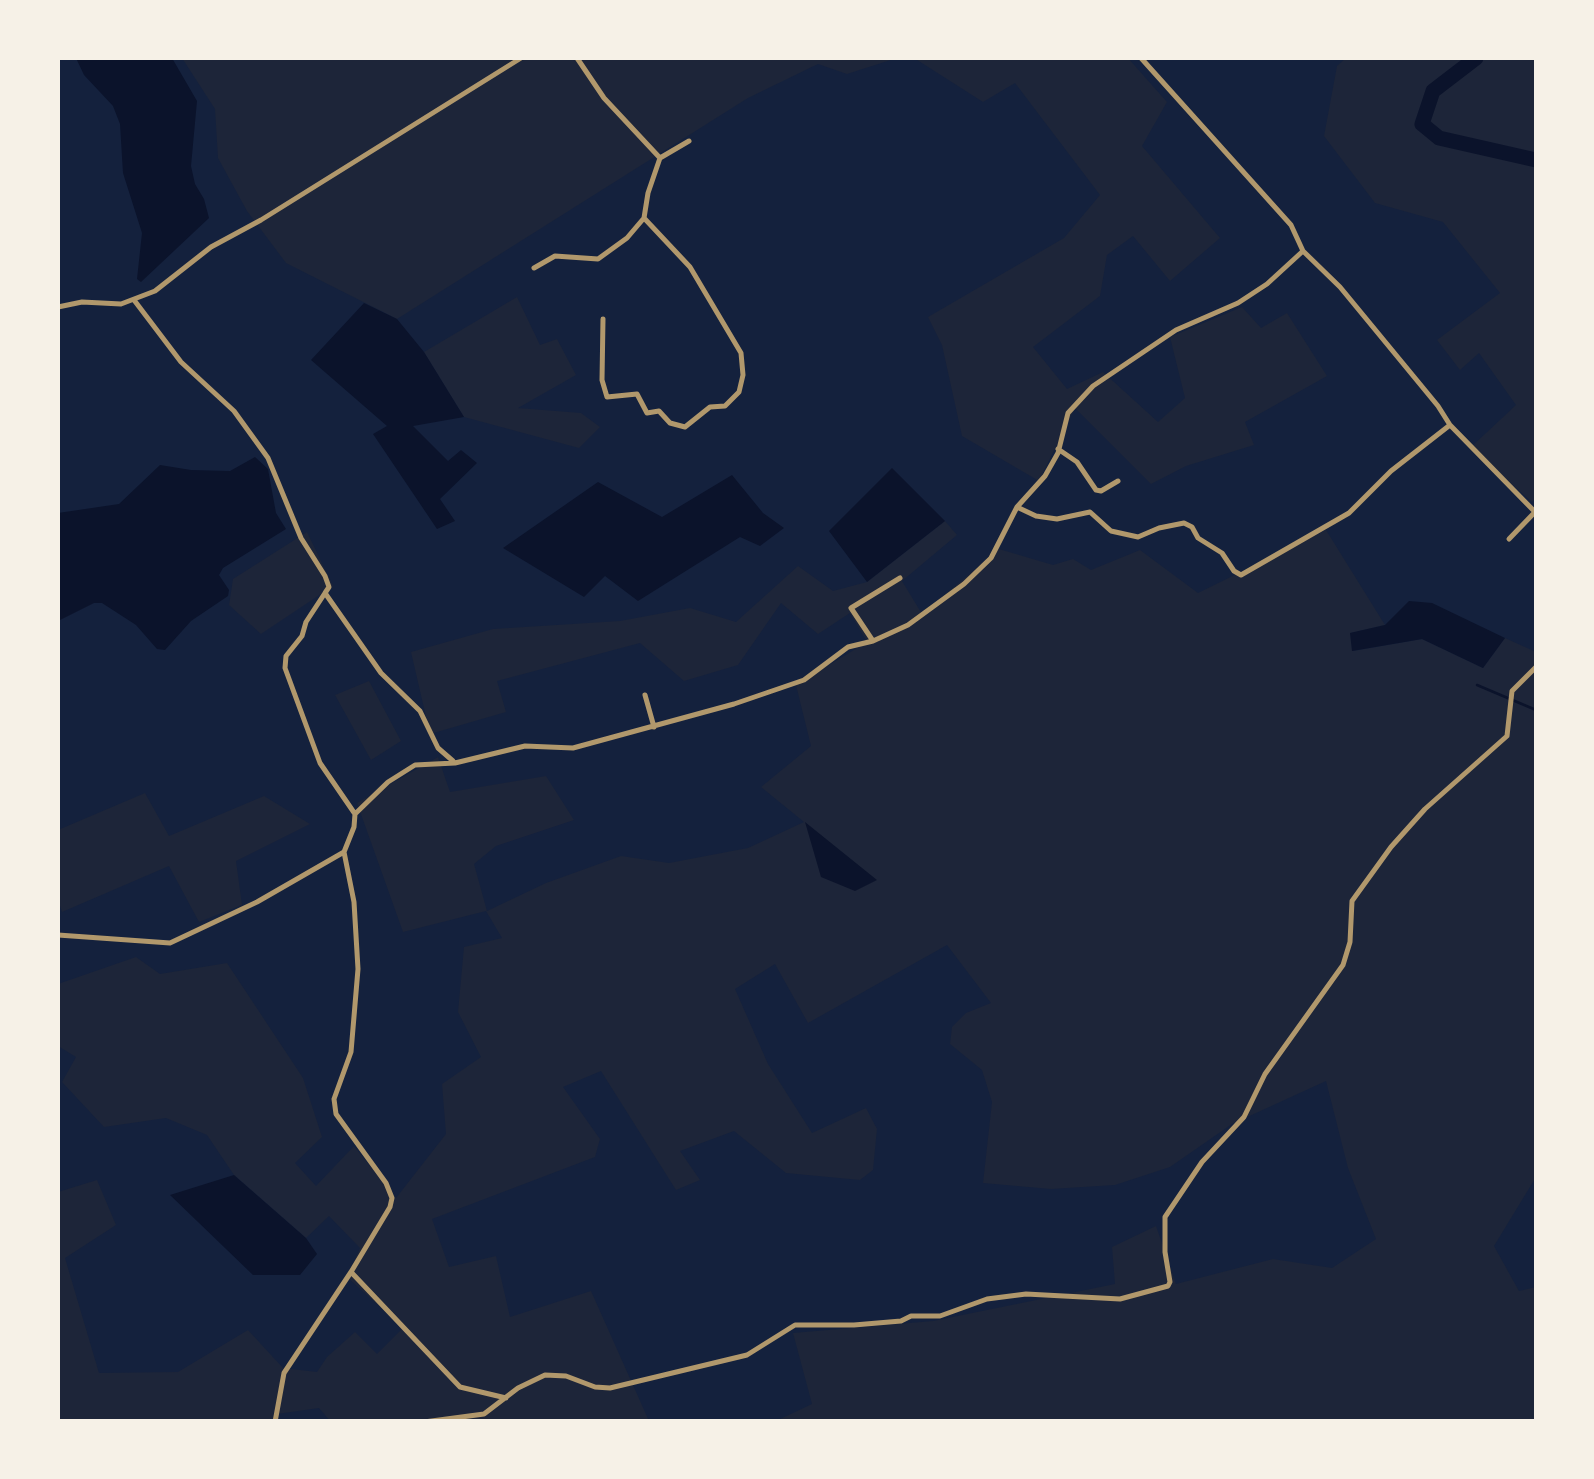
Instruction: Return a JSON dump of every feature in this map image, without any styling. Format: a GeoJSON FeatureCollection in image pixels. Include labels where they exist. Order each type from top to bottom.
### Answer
{"type":"FeatureCollection","features":[{"type":"Feature","properties":{"kind":"street"},"geometry":{"type":"LineString","coordinates":[[58,308],[82,302],[121,304],[155,291],[211,247],[521,58]]}},
{"type":"Feature","properties":{"kind":"street"},"geometry":{"type":"LineString","coordinates":[[578,58],[604,98],[660,158]]}},
{"type":"Feature","properties":{"kind":"street"},"geometry":{"type":"LineString","coordinates":[[1141,58],[1291,225],[1303,250],[1340,287],[1482,462],[1536,513],[1509,540]]}},
{"type":"Feature","properties":{"kind":"street"},"geometry":{"type":"LineString","coordinates":[[534,268],[555,256],[598,259],[627,238],[644,218],[660,158],[689,141]]}},
{"type":"Feature","properties":{"kind":"street"},"geometry":{"type":"LineString","coordinates":[[603,318],[602,380],[606,397],[637,394],[648,412],[659,410],[670,423],[685,427],[710,407],[725,406],[739,392],[743,375],[741,352],[690,268],[644,218]]}},
{"type":"Feature","properties":{"kind":"street"},"geometry":{"type":"LineString","coordinates":[[355,814],[388,782],[415,766],[455,762],[525,746],[573,748],[654,727],[804,680],[848,647],[908,625],[964,584],[996,551],[1017,507],[1044,476],[1058,449],[1068,413],[1093,386],[1176,330],[1238,303],[1267,284],[1303,250]]}},
{"type":"Feature","properties":{"kind":"street"},"geometry":{"type":"LineString","coordinates":[[134,300],[181,362],[234,411],[268,458],[301,538],[329,587],[306,622],[302,636],[286,656],[285,668],[320,762],[355,814],[344,852],[354,902],[358,969],[351,1052],[334,1099],[336,1114],[386,1183],[392,1198],[351,1272],[284,1373],[274,1422]]}},
{"type":"Feature","properties":{"kind":"street"},"geometry":{"type":"LineString","coordinates":[[1017,507],[1036,516],[1057,519],[1090,512],[1111,530],[1138,537],[1184,523],[1192,527],[1198,538],[1222,552],[1241,575],[1349,513],[1391,470],[1450,425]]}},
{"type":"Feature","properties":{"kind":"street"},"geometry":{"type":"LineString","coordinates":[[1058,449],[1078,462],[1096,490],[1118,481]]}},
{"type":"Feature","properties":{"kind":"street"},"geometry":{"type":"LineString","coordinates":[[873,640],[851,608],[900,578]]}},
{"type":"Feature","properties":{"kind":"street"},"geometry":{"type":"LineString","coordinates":[[325,593],[381,673],[420,711],[438,748],[455,762]]}},
{"type":"Feature","properties":{"kind":"street"},"geometry":{"type":"LineString","coordinates":[[424,1422],[484,1414],[518,1388],[544,1376],[566,1376],[610,1388],[748,1355],[802,1323],[854,1325],[901,1321],[911,1316],[940,1316],[987,1299],[1026,1294],[1120,1299],[1168,1286],[1165,1216],[1202,1162],[1244,1117],[1265,1074],[1342,966],[1350,942],[1352,901],[1391,847],[1425,809],[1507,736],[1512,691],[1536,668]]}},
{"type":"Feature","properties":{"kind":"street"},"geometry":{"type":"LineString","coordinates":[[645,695],[654,727]]}},
{"type":"Feature","properties":{"kind":"street"},"geometry":{"type":"LineString","coordinates":[[58,934],[170,943],[257,902],[344,852]]}},
{"type":"Feature","properties":{"kind":"street"},"geometry":{"type":"LineString","coordinates":[[351,1272],[460,1387],[506,1398]]}},
{"type":"Feature","properties":{"kind":"shaded area"},"geometry":{"type":"Polygon","coordinates":[[[76,58],[172,58],[197,101],[191,166],[209,218],[141,282],[137,279],[142,233],[123,173],[120,124],[113,106],[84,75],[76,58]]]}},
{"type":"Feature","properties":{"kind":"shaded area"},"geometry":{"type":"Polygon","coordinates":[[[182,58],[897,58],[847,74],[818,64],[748,98],[397,319],[286,263],[247,211],[218,158],[215,109],[182,58]]]}},
{"type":"Feature","properties":{"kind":"shaded area"},"geometry":{"type":"Polygon","coordinates":[[[914,58],[1128,58],[1167,102],[1142,146],[1220,238],[1170,281],[1133,236],[1107,255],[1100,296],[1033,347],[1067,389],[1103,372],[1158,422],[1185,398],[1170,337],[1242,307],[1261,328],[1287,313],[1327,376],[1245,422],[1254,445],[1186,466],[1151,484],[1075,408],[1039,481],[962,436],[942,345],[928,317],[1064,238],[1100,195],[1015,83],[983,102],[914,58]]]}},
{"type":"Feature","properties":{"kind":"shaded area"},"geometry":{"type":"Polygon","coordinates":[[[1346,58],[1536,58],[1536,498],[1532,502],[1470,448],[1516,405],[1479,353],[1460,370],[1437,340],[1500,293],[1443,222],[1375,203],[1324,136],[1337,66],[1346,58]]]}},
{"type":"Feature","properties":{"kind":"shaded area"},"geometry":{"type":"Polygon","coordinates":[[[517,297],[540,345],[557,339],[576,375],[518,408],[581,413],[600,427],[579,448],[464,417],[424,352],[517,297]]]}},
{"type":"Feature","properties":{"kind":"shaded area"},"geometry":{"type":"Polygon","coordinates":[[[364,303],[397,319],[424,352],[464,417],[413,426],[448,461],[461,450],[477,463],[440,499],[455,521],[437,529],[373,434],[387,426],[311,360],[364,303]]]}},
{"type":"Feature","properties":{"kind":"shaded area"},"geometry":{"type":"Polygon","coordinates":[[[255,457],[268,469],[276,513],[286,529],[223,568],[219,575],[229,590],[228,596],[191,621],[165,650],[157,649],[136,625],[102,603],[94,603],[58,621],[58,513],[119,504],[160,465],[230,471],[255,457]]]}},
{"type":"Feature","properties":{"kind":"shaded area"},"geometry":{"type":"Polygon","coordinates":[[[892,468],[945,521],[867,582],[829,531],[892,468]]]}},
{"type":"Feature","properties":{"kind":"shaded area"},"geometry":{"type":"Polygon","coordinates":[[[732,475],[763,513],[784,528],[760,546],[740,537],[638,601],[605,576],[584,597],[503,548],[598,482],[662,517],[732,475]]]}},
{"type":"Feature","properties":{"kind":"shaded area"},"geometry":{"type":"Polygon","coordinates":[[[945,521],[957,535],[902,581],[922,614],[999,549],[1053,565],[1073,559],[1091,570],[1140,550],[1198,593],[1326,530],[1385,625],[1351,633],[1353,651],[1422,639],[1483,668],[1505,638],[1536,652],[1536,1177],[1494,1246],[1519,1291],[1536,1287],[1536,1421],[776,1421],[812,1404],[793,1333],[933,1321],[1115,1284],[1112,1247],[1156,1226],[1176,1284],[1273,1259],[1332,1268],[1376,1239],[1348,1168],[1326,1081],[1232,1124],[1170,1167],[1115,1185],[1051,1189],[983,1183],[992,1102],[982,1070],[950,1044],[952,1027],[966,1013],[991,1003],[947,945],[808,1023],[775,964],[735,989],[768,1064],[812,1133],[866,1108],[877,1129],[873,1170],[860,1180],[786,1173],[734,1131],[680,1151],[700,1180],[676,1190],[601,1071],[563,1087],[600,1139],[595,1157],[432,1219],[449,1267],[496,1256],[510,1317],[591,1291],[649,1421],[331,1422],[319,1408],[277,1414],[277,1421],[58,1421],[58,1192],[97,1180],[116,1225],[65,1258],[99,1373],[178,1372],[248,1330],[283,1368],[317,1372],[327,1357],[355,1332],[377,1354],[403,1328],[347,1277],[360,1248],[329,1216],[306,1238],[234,1175],[207,1135],[166,1118],[104,1127],[62,1082],[76,1057],[58,1046],[58,984],[136,957],[160,974],[227,963],[303,1078],[322,1137],[295,1163],[316,1186],[354,1146],[396,1198],[446,1134],[442,1084],[481,1057],[458,1012],[464,947],[502,938],[486,911],[403,932],[357,803],[438,757],[450,792],[546,776],[574,820],[496,846],[474,864],[487,911],[546,883],[621,856],[669,863],[748,848],[804,822],[761,787],[811,746],[796,685],[867,642],[850,613],[818,634],[781,603],[738,665],[684,681],[640,643],[497,681],[506,712],[430,734],[411,652],[493,629],[620,621],[690,608],[736,622],[798,566],[833,591],[867,582],[945,521]]]}},
{"type":"Feature","properties":{"kind":"shaded area"},"geometry":{"type":"Polygon","coordinates":[[[307,532],[333,586],[261,634],[229,605],[233,579],[307,532]]]}},
{"type":"Feature","properties":{"kind":"shaded area"},"geometry":{"type":"Polygon","coordinates":[[[1409,601],[1432,603],[1505,638],[1483,668],[1422,639],[1352,651],[1350,633],[1385,625],[1409,601]]]}},
{"type":"Feature","properties":{"kind":"shaded area"},"geometry":{"type":"Polygon","coordinates":[[[369,681],[401,741],[371,760],[335,695],[369,681]]]}},
{"type":"Feature","properties":{"kind":"shaded area"},"geometry":{"type":"Polygon","coordinates":[[[145,793],[169,836],[264,796],[310,824],[236,861],[242,905],[199,922],[169,866],[62,912],[58,900],[58,830],[145,793]]]}},
{"type":"Feature","properties":{"kind":"shaded area"},"geometry":{"type":"Polygon","coordinates":[[[805,822],[877,880],[855,891],[821,877],[805,822]]]}},
{"type":"Feature","properties":{"kind":"shaded area"},"geometry":{"type":"Polygon","coordinates":[[[234,1175],[306,1238],[317,1254],[300,1275],[253,1275],[170,1195],[234,1175]]]}},
{"type":"Feature","properties":{"kind":"waterway"},"geometry":{"type":"LineString","coordinates":[[1476,58],[1433,91],[1422,124],[1439,138],[1536,160]]}},
{"type":"Feature","properties":{"kind":"waterway"},"geometry":{"type":"LineString","coordinates":[[1477,685],[1536,710]]}}]}
